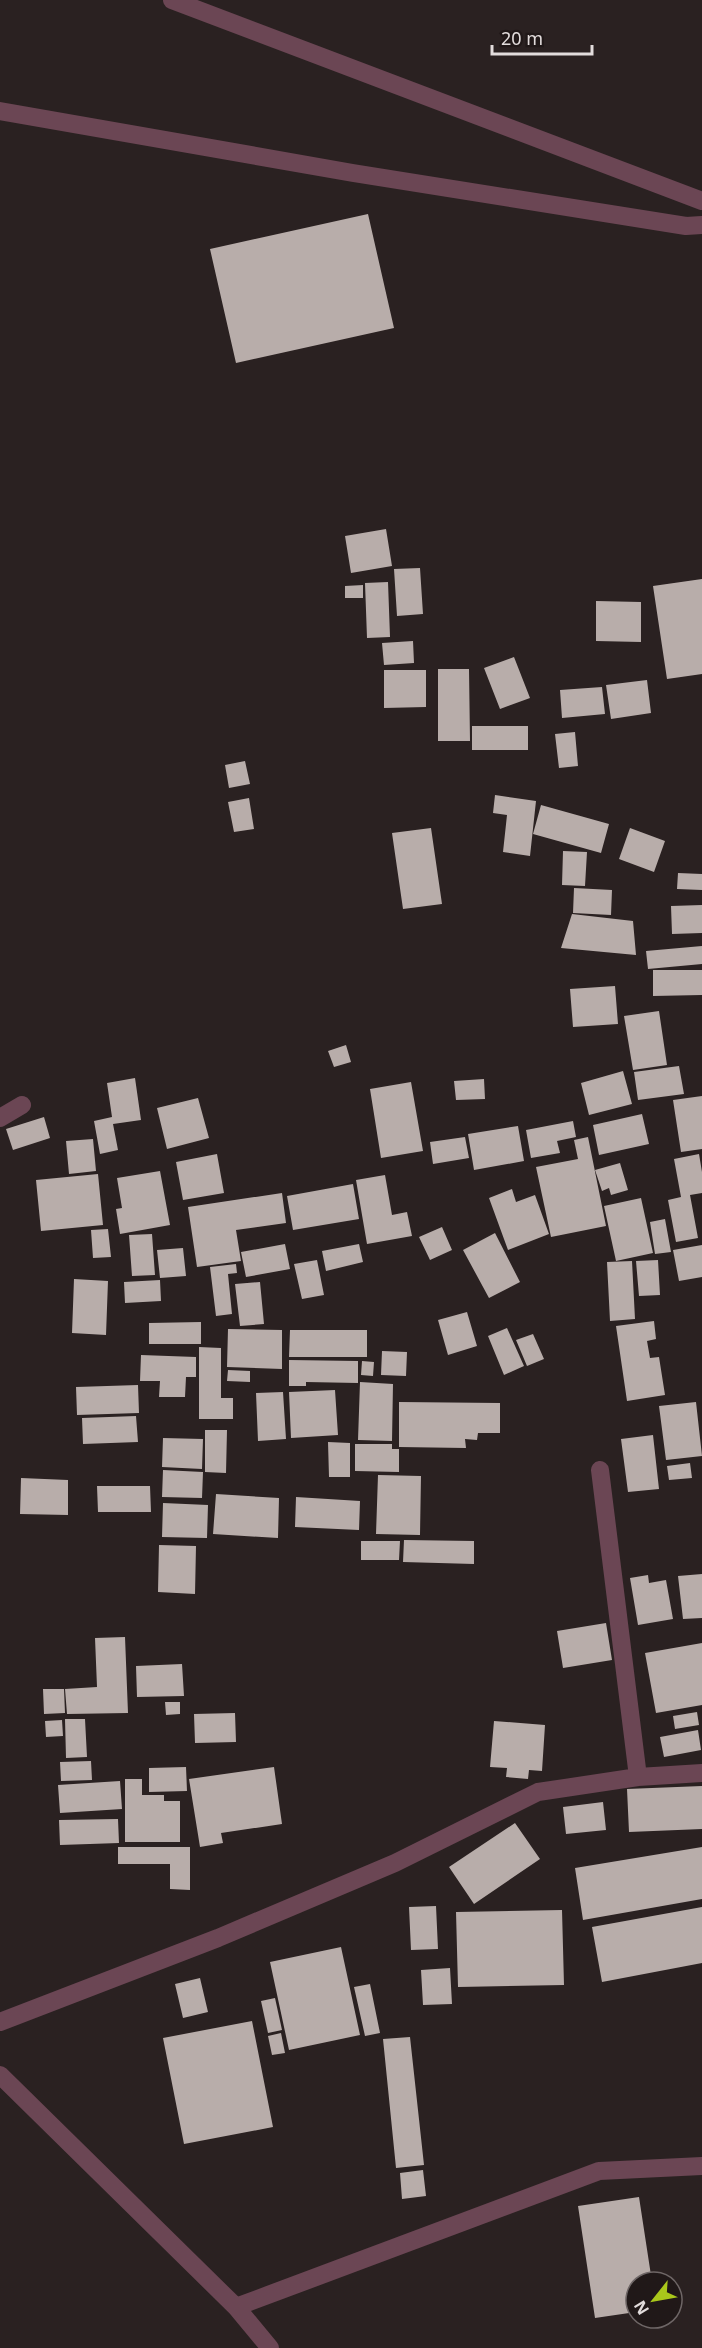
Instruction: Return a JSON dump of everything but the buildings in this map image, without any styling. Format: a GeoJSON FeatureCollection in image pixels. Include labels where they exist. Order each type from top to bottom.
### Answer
{"type":"FeatureCollection","features":[{"type":"Feature","properties":{"kind":"street"},"geometry":{"type":"LineString","coordinates":[[172,0],[702,201]]}},
{"type":"Feature","properties":{"kind":"street"},"geometry":{"type":"LineString","coordinates":[[0,111],[353,173],[686,226],[702,225]]}},
{"type":"Feature","properties":{"kind":"street"},"geometry":{"type":"LineString","coordinates":[[0,1118],[22,1105]]}},
{"type":"Feature","properties":{"kind":"street"},"geometry":{"type":"LineString","coordinates":[[600,1470],[638,1777]]}},
{"type":"Feature","properties":{"kind":"street"},"geometry":{"type":"LineString","coordinates":[[0,2022],[218,1938],[395,1863],[538,1792],[638,1777],[702,1773]]}},
{"type":"Feature","properties":{"kind":"street"},"geometry":{"type":"LineString","coordinates":[[0,2075],[236,2307],[270,2348]]}},
{"type":"Feature","properties":{"kind":"street"},"geometry":{"type":"LineString","coordinates":[[236,2307],[599,2171],[702,2166]]}}]}
